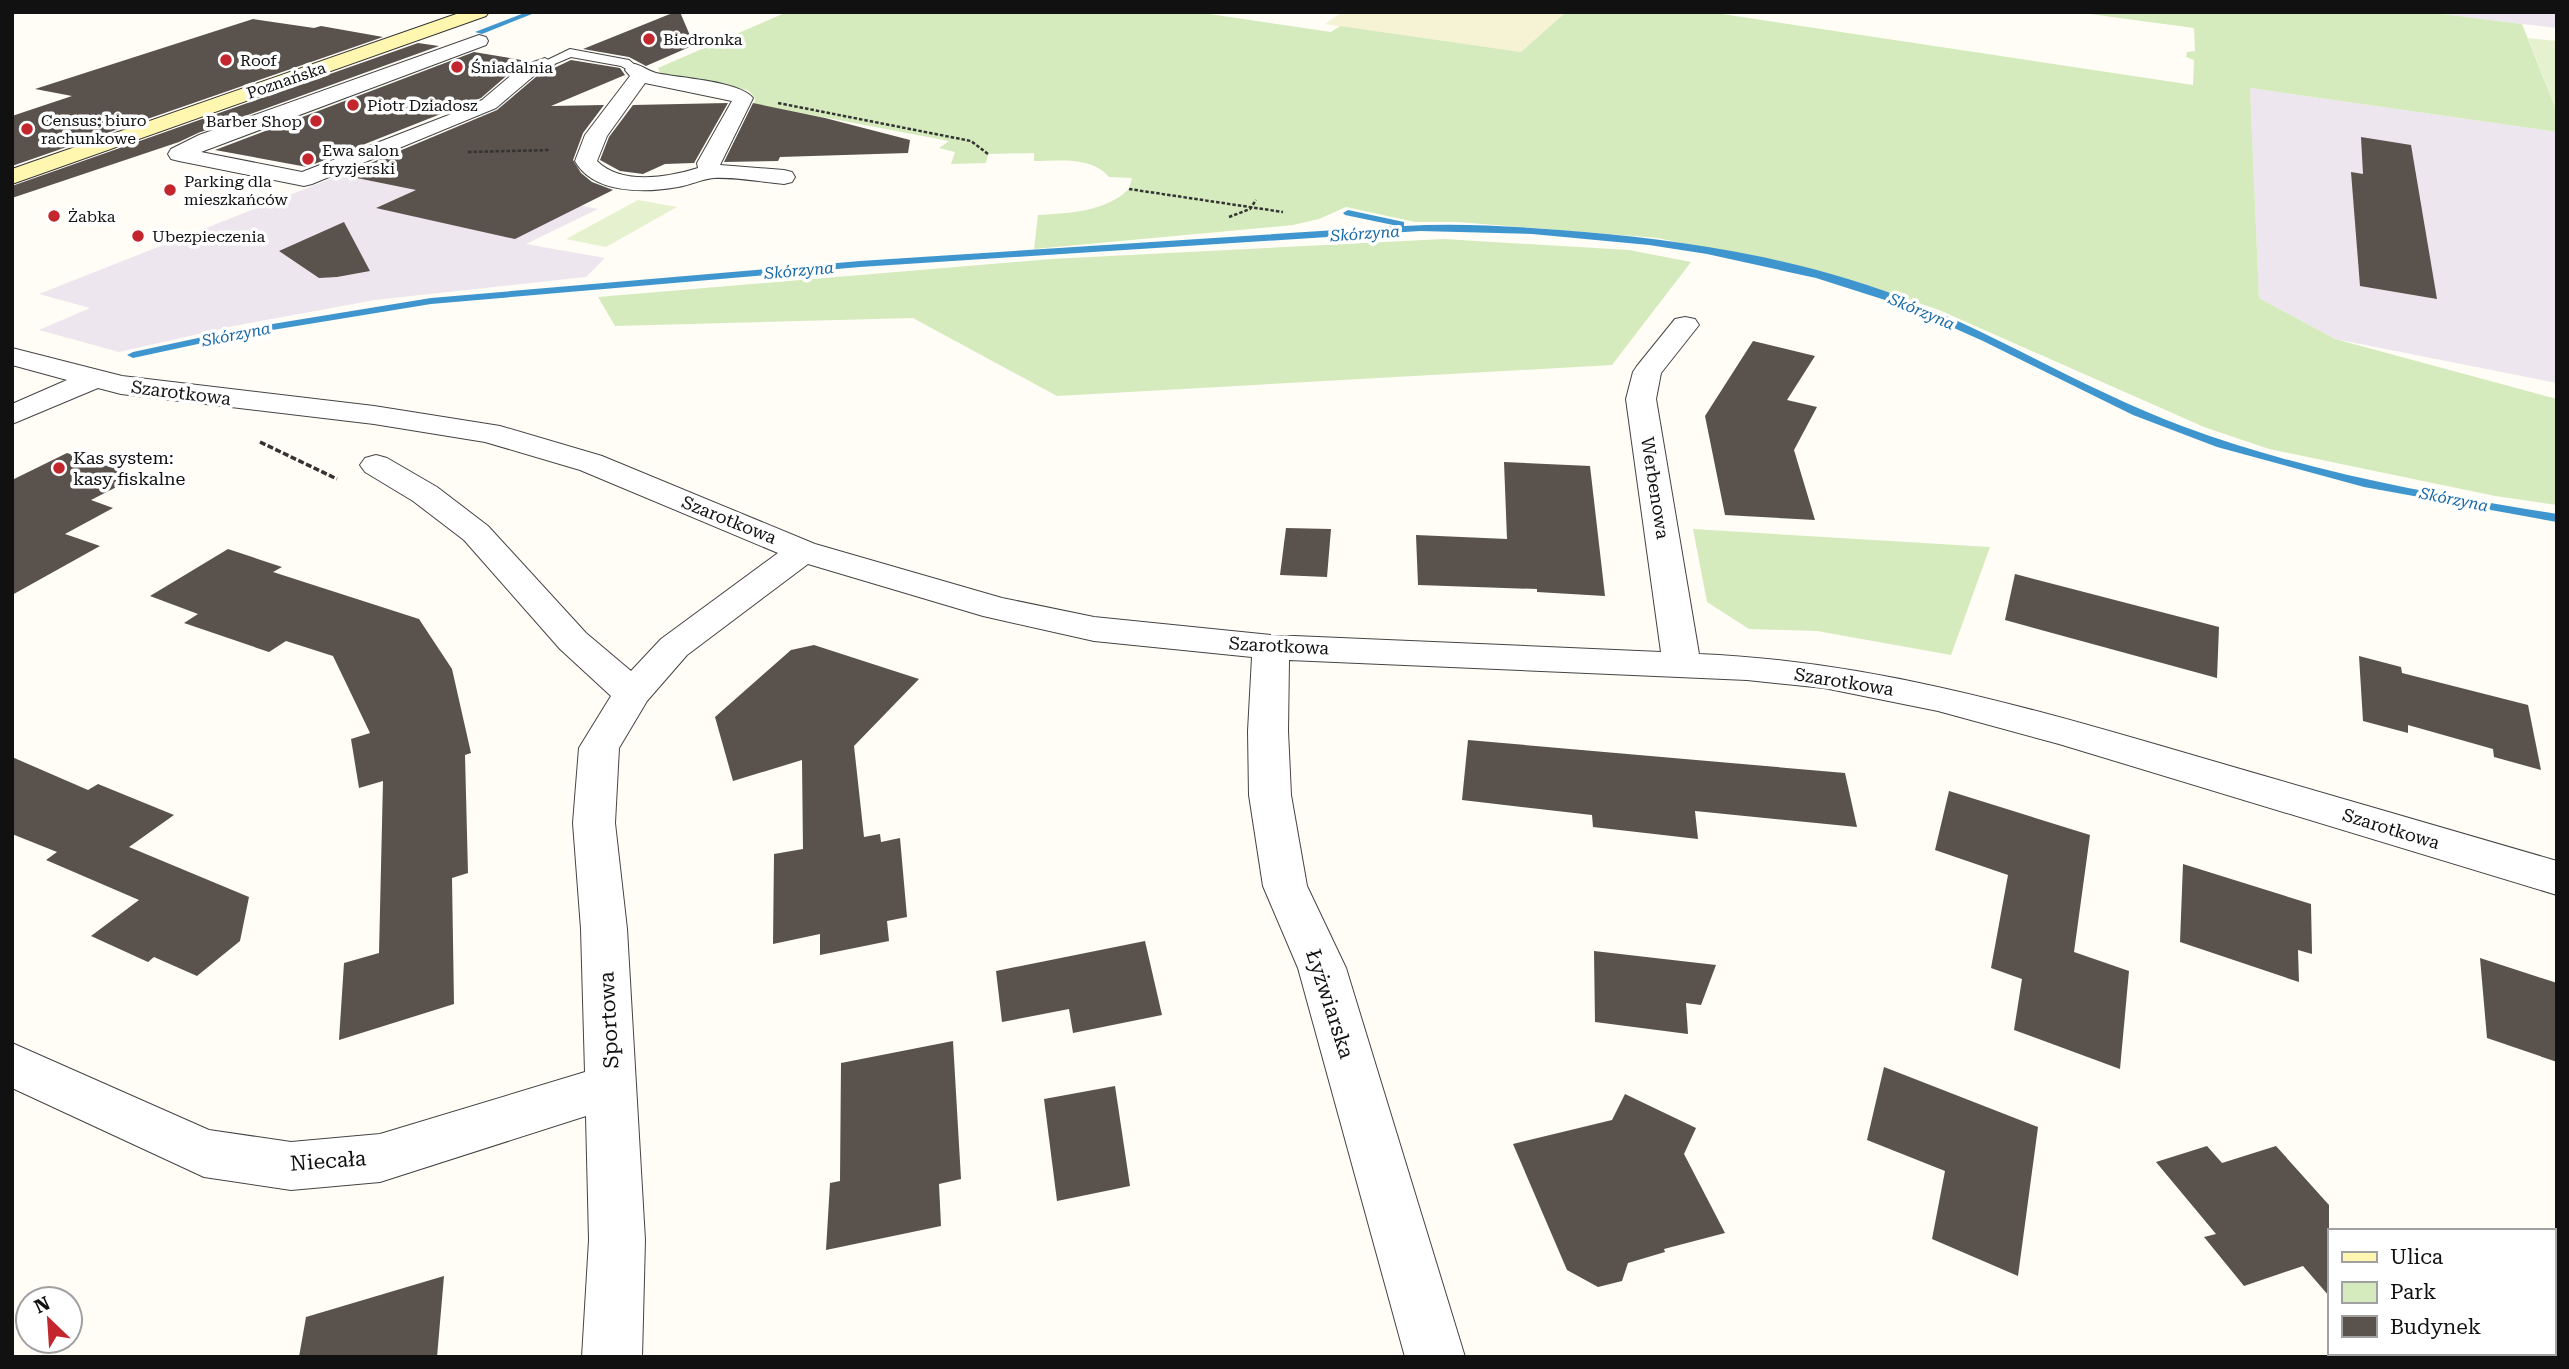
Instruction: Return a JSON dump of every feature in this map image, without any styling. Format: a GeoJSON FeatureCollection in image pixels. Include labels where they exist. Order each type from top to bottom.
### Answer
{"type":"FeatureCollection","features":[{"type":"Feature","properties":{"kind":"street","name":"Poznańska"},"geometry":{"type":"LineString","coordinates":[[12,177],[481,12]]}},
{"type":"Feature","properties":{"kind":"street"},"geometry":{"type":"LineString","coordinates":[[479,41],[207,140],[179,154],[304,179],[466,116],[489,104],[528,70],[545,64]]}},
{"type":"Feature","properties":{"kind":"street"},"geometry":{"type":"LineString","coordinates":[[711,171],[708,163],[739,110],[743,98],[732,93],[638,73],[596,135],[586,161],[590,168],[614,180],[658,183],[677,181],[711,171],[784,177]]}},
{"type":"Feature","properties":{"kind":"street"},"geometry":{"type":"LineString","coordinates":[[152,127],[207,140]]}},
{"type":"Feature","properties":{"kind":"street","name":"Werbenowa"},"geometry":{"type":"LineString","coordinates":[[1682,664],[1641,400],[1647,372],[1685,325]]}},
{"type":"Feature","properties":{"kind":"street","name":"Szarotkowa"},"geometry":{"type":"LineString","coordinates":[[12,356],[93,379],[170,392],[374,415],[489,433],[591,463],[803,551],[983,604],[1094,629],[1271,647],[1747,668],[1824,677],[1939,698],[2071,734],[2557,878]]}},
{"type":"Feature","properties":{"kind":"street"},"geometry":{"type":"LineString","coordinates":[[12,415],[93,379]]}},
{"type":"Feature","properties":{"kind":"street"},"geometry":{"type":"LineString","coordinates":[[376,465],[425,494],[476,533],[573,641],[632,693]]}},
{"type":"Feature","properties":{"kind":"street","name":"Sportowa"},"geometry":{"type":"LineString","coordinates":[[612,1357],[617,1240],[604,929],[594,822],[599,748],[632,693],[674,647],[760,580],[803,551]]}},
{"type":"Feature","properties":{"kind":"street","name":"Łyżwiarska"},"geometry":{"type":"LineString","coordinates":[[1271,647],[1268,731],[1270,795],[1285,886],[1322,968],[1435,1357]]}},
{"type":"Feature","properties":{"kind":"street","name":"Niecała"},"geometry":{"type":"LineString","coordinates":[[12,1064],[204,1153],[291,1166],[380,1158],[612,1086]]}},
{"type":"Feature","properties":{"kind":"lane"},"geometry":{"type":"LineString","coordinates":[[545,64],[570,53],[625,63],[638,73]]}},
{"type":"Feature","properties":{"kind":"path"},"geometry":{"type":"LineString","coordinates":[[768,101],[971,141],[988,154]]}},
{"type":"Feature","properties":{"kind":"path"},"geometry":{"type":"LineString","coordinates":[[457,152],[591,147]]}},
{"type":"Feature","properties":{"kind":"path"},"geometry":{"type":"LineString","coordinates":[[1129,189],[1283,212]]}},
{"type":"Feature","properties":{"kind":"path"},"geometry":{"type":"LineString","coordinates":[[1229,217],[1250,209],[1256,200]]}},
{"type":"Feature","properties":{"kind":"path"},"geometry":{"type":"LineString","coordinates":[[258,441],[337,479]]}},
{"type":"Feature","properties":{"kind":"shaded area"},"geometry":{"type":"Polygon","coordinates":[[[1342,12],[1566,12],[1521,52],[1325,24],[1342,12]]]}},
{"type":"Feature","properties":{"kind":"shaded area"},"geometry":{"type":"Polygon","coordinates":[[[2426,12],[2557,12],[2557,28],[2522,24],[2426,12]]]}},
{"type":"Feature","properties":{"kind":"shaded area"},"geometry":{"type":"Polygon","coordinates":[[[2250,88],[2557,132],[2557,383],[2335,339],[2259,298],[2250,88]]]}},
{"type":"Feature","properties":{"kind":"shaded area"},"geometry":{"type":"Polygon","coordinates":[[[373,162],[598,209],[526,244],[605,258],[586,277],[375,300],[234,326],[119,352],[39,330],[90,308],[39,294],[373,162]]]}},
{"type":"Feature","properties":{"kind":"green space"},"geometry":{"type":"Polygon","coordinates":[[[787,12],[1196,12],[1331,32],[1340,26],[1521,52],[1566,12],[1709,12],[2193,85],[2194,60],[2186,57],[2187,52],[2195,51],[2194,28],[2075,12],[2426,12],[2522,24],[2557,112],[2557,132],[2250,88],[2259,298],[2335,339],[2557,399],[2557,505],[2495,496],[2269,449],[2204,427],[1939,310],[1858,282],[1658,238],[1458,222],[1415,222],[1346,207],[1319,219],[1293,225],[1034,249],[1038,215],[1098,207],[1120,197],[1129,189],[1132,178],[1109,177],[1102,170],[1084,163],[1034,161],[1034,153],[988,154],[986,163],[951,164],[955,152],[939,148],[949,141],[754,104],[755,98],[748,90],[661,75],[658,68],[787,12]]]}},
{"type":"Feature","properties":{"kind":"green space"},"geometry":{"type":"Polygon","coordinates":[[[2528,38],[2557,41],[2557,112],[2528,38]]]}},
{"type":"Feature","properties":{"kind":"green space"},"geometry":{"type":"Polygon","coordinates":[[[638,200],[677,207],[606,247],[566,239],[638,200]]]}},
{"type":"Feature","properties":{"kind":"green space"},"geometry":{"type":"Polygon","coordinates":[[[1444,239],[1629,250],[1691,262],[1612,365],[1057,396],[913,318],[615,326],[598,297],[1051,259],[1444,239]]]}},
{"type":"Feature","properties":{"kind":"green space"},"geometry":{"type":"Polygon","coordinates":[[[1693,529],[1990,547],[1951,655],[1817,631],[1749,629],[1707,602],[1693,529]]]}},
{"type":"Feature","properties":{"kind":"building"},"geometry":{"type":"Polygon","coordinates":[[[680,12],[694,45],[646,66],[629,57],[583,49],[680,12]]]}},
{"type":"Feature","properties":{"kind":"building"},"geometry":{"type":"Polygon","coordinates":[[[253,19],[314,28],[321,26],[383,37],[12,166],[12,116],[72,96],[35,89],[253,19]]]}},
{"type":"Feature","properties":{"kind":"building"},"geometry":{"type":"Polygon","coordinates":[[[418,43],[439,46],[179,142],[12,198],[12,186],[418,43]]]}},
{"type":"Feature","properties":{"kind":"building"},"geometry":{"type":"Polygon","coordinates":[[[474,52],[527,61],[481,98],[307,167],[215,150],[474,52]]]}},
{"type":"Feature","properties":{"kind":"building"},"geometry":{"type":"Polygon","coordinates":[[[571,60],[620,68],[625,75],[551,106],[604,105],[583,133],[573,160],[581,173],[592,182],[613,190],[515,239],[376,208],[416,190],[342,175],[497,110],[537,76],[571,60]]]}},
{"type":"Feature","properties":{"kind":"building"},"geometry":{"type":"Polygon","coordinates":[[[728,103],[694,163],[665,164],[643,174],[620,171],[600,160],[609,137],[633,105],[728,103]]]}},
{"type":"Feature","properties":{"kind":"building"},"geometry":{"type":"Polygon","coordinates":[[[753,103],[910,140],[908,153],[780,157],[778,161],[724,162],[753,103]]]}},
{"type":"Feature","properties":{"kind":"building"},"geometry":{"type":"Polygon","coordinates":[[[2361,137],[2411,145],[2437,299],[2360,286],[2351,172],[2363,174],[2361,137]]]}},
{"type":"Feature","properties":{"kind":"building"},"geometry":{"type":"Polygon","coordinates":[[[344,222],[370,271],[319,278],[279,251],[344,222]]]}},
{"type":"Feature","properties":{"kind":"building"},"geometry":{"type":"Polygon","coordinates":[[[1753,341],[1815,356],[1787,400],[1817,407],[1794,450],[1815,520],[1725,515],[1705,416],[1753,341]]]}},
{"type":"Feature","properties":{"kind":"building"},"geometry":{"type":"Polygon","coordinates":[[[67,453],[138,476],[91,500],[113,508],[65,534],[100,546],[12,595],[12,480],[67,453]]]}},
{"type":"Feature","properties":{"kind":"building"},"geometry":{"type":"Polygon","coordinates":[[[1504,462],[1590,466],[1605,596],[1537,592],[1537,589],[1418,585],[1416,535],[1507,539],[1504,462]]]}},
{"type":"Feature","properties":{"kind":"building"},"geometry":{"type":"Polygon","coordinates":[[[1286,528],[1331,529],[1327,577],[1280,575],[1286,528]]]}},
{"type":"Feature","properties":{"kind":"building"},"geometry":{"type":"Polygon","coordinates":[[[228,549],[282,567],[273,572],[419,619],[452,669],[471,753],[465,755],[468,873],[452,878],[454,1004],[339,1040],[344,963],[379,953],[383,781],[359,788],[351,739],[370,733],[333,656],[286,641],[269,652],[184,623],[198,614],[150,596],[228,549]]]}},
{"type":"Feature","properties":{"kind":"building"},"geometry":{"type":"Polygon","coordinates":[[[2015,574],[2219,627],[2217,678],[2005,620],[2015,574]]]}},
{"type":"Feature","properties":{"kind":"building"},"geometry":{"type":"Polygon","coordinates":[[[814,645],[919,679],[854,746],[864,837],[880,834],[881,842],[900,838],[907,917],[887,921],[889,941],[820,955],[820,934],[773,944],[774,854],[803,849],[802,760],[733,781],[715,717],[791,650],[814,645]]]}},
{"type":"Feature","properties":{"kind":"building"},"geometry":{"type":"Polygon","coordinates":[[[2359,656],[2401,667],[2402,673],[2528,705],[2541,770],[2494,757],[2493,749],[2408,725],[2408,733],[2363,721],[2359,656]]]}},
{"type":"Feature","properties":{"kind":"building"},"geometry":{"type":"Polygon","coordinates":[[[1468,740],[1845,773],[1857,827],[1695,811],[1698,839],[1593,827],[1592,815],[1462,800],[1468,740]]]}},
{"type":"Feature","properties":{"kind":"building"},"geometry":{"type":"Polygon","coordinates":[[[12,757],[88,790],[98,784],[174,815],[129,847],[249,897],[240,941],[197,976],[154,957],[148,962],[91,936],[139,900],[46,860],[57,852],[12,834],[12,757]]]}},
{"type":"Feature","properties":{"kind":"building"},"geometry":{"type":"Polygon","coordinates":[[[1949,791],[2090,835],[2074,952],[2129,971],[2120,1069],[2014,1030],[2022,979],[1991,968],[2008,875],[1935,850],[1949,791]]]}},
{"type":"Feature","properties":{"kind":"building"},"geometry":{"type":"Polygon","coordinates":[[[2183,864],[2311,904],[2312,954],[2298,950],[2299,982],[2180,942],[2183,864]]]}},
{"type":"Feature","properties":{"kind":"building"},"geometry":{"type":"Polygon","coordinates":[[[1145,941],[1162,1015],[1073,1033],[1069,1009],[1002,1022],[996,971],[1145,941]]]}},
{"type":"Feature","properties":{"kind":"building"},"geometry":{"type":"Polygon","coordinates":[[[1594,951],[1716,965],[1701,1005],[1686,1003],[1688,1034],[1595,1022],[1594,951]]]}},
{"type":"Feature","properties":{"kind":"building"},"geometry":{"type":"Polygon","coordinates":[[[2480,958],[2557,983],[2557,1062],[2487,1038],[2480,958]]]}},
{"type":"Feature","properties":{"kind":"building"},"geometry":{"type":"Polygon","coordinates":[[[953,1041],[961,1179],[939,1184],[941,1226],[826,1250],[830,1183],[840,1181],[841,1063],[953,1041]]]}},
{"type":"Feature","properties":{"kind":"building"},"geometry":{"type":"Polygon","coordinates":[[[1884,1067],[2038,1127],[2018,1276],[1932,1239],[1945,1171],[1867,1140],[1884,1067]]]}},
{"type":"Feature","properties":{"kind":"building"},"geometry":{"type":"Polygon","coordinates":[[[1115,1086],[1130,1186],[1057,1201],[1044,1099],[1115,1086]]]}},
{"type":"Feature","properties":{"kind":"building"},"geometry":{"type":"Polygon","coordinates":[[[1625,1094],[1696,1128],[1684,1154],[1725,1233],[1664,1249],[1665,1252],[1628,1263],[1622,1281],[1598,1287],[1567,1270],[1513,1144],[1612,1120],[1625,1094]]]}},
{"type":"Feature","properties":{"kind":"building"},"geometry":{"type":"Polygon","coordinates":[[[2207,1146],[2222,1163],[2276,1146],[2329,1205],[2328,1295],[2303,1266],[2244,1286],[2204,1237],[2216,1234],[2156,1162],[2207,1146]]]}},
{"type":"Feature","properties":{"kind":"building"},"geometry":{"type":"Polygon","coordinates":[[[444,1276],[437,1357],[299,1357],[306,1317],[444,1276]]]}},
{"type":"Feature","properties":{"kind":"waterway"},"geometry":{"type":"LineString","coordinates":[[479,32],[534,12]]}},
{"type":"Feature","properties":{"kind":"waterway"},"geometry":{"type":"LineString","coordinates":[[1348,213],[1400,224]]}},
{"type":"Feature","properties":{"kind":"waterway","name":"Skórzyna"},"geometry":{"type":"LineString","coordinates":[[133,355],[235,333],[431,301],[860,264],[1420,228],[1532,231],[1649,242],[1764,262],[1819,275],[1872,291],[1950,321],[2137,412],[2222,444],[2268,459],[2364,483],[2557,518]]}},
{"type":"Feature","properties":{"kind":"place","name":"Biedronka"},"geometry":{"type":"Point","coordinates":[649,39]}},
{"type":"Feature","properties":{"kind":"place","name":"Roof"},"geometry":{"type":"Point","coordinates":[226,60]}},
{"type":"Feature","properties":{"kind":"place","name":"Śniadalnia"},"geometry":{"type":"Point","coordinates":[457,67]}},
{"type":"Feature","properties":{"kind":"place","name":"Piotr Dziadosz"},"geometry":{"type":"Point","coordinates":[353,105]}},
{"type":"Feature","properties":{"kind":"place","name":"Barber Shop"},"geometry":{"type":"Point","coordinates":[316,121]}},
{"type":"Feature","properties":{"kind":"place","name":"Census: biuro rachunkowe"},"geometry":{"type":"Point","coordinates":[27,129]}},
{"type":"Feature","properties":{"kind":"place","name":"Ewa salon fryzjerski"},"geometry":{"type":"Point","coordinates":[308,159]}},
{"type":"Feature","properties":{"kind":"place","name":"Parking dla mieszkańców"},"geometry":{"type":"Point","coordinates":[170,190]}},
{"type":"Feature","properties":{"kind":"place","name":"Żabka"},"geometry":{"type":"Point","coordinates":[54,216]}},
{"type":"Feature","properties":{"kind":"place","name":"Ubezpieczenia"},"geometry":{"type":"Point","coordinates":[138,236]}},
{"type":"Feature","properties":{"kind":"place","name":"Kas system: kasy fiskalne"},"geometry":{"type":"Point","coordinates":[59,468]}}]}
